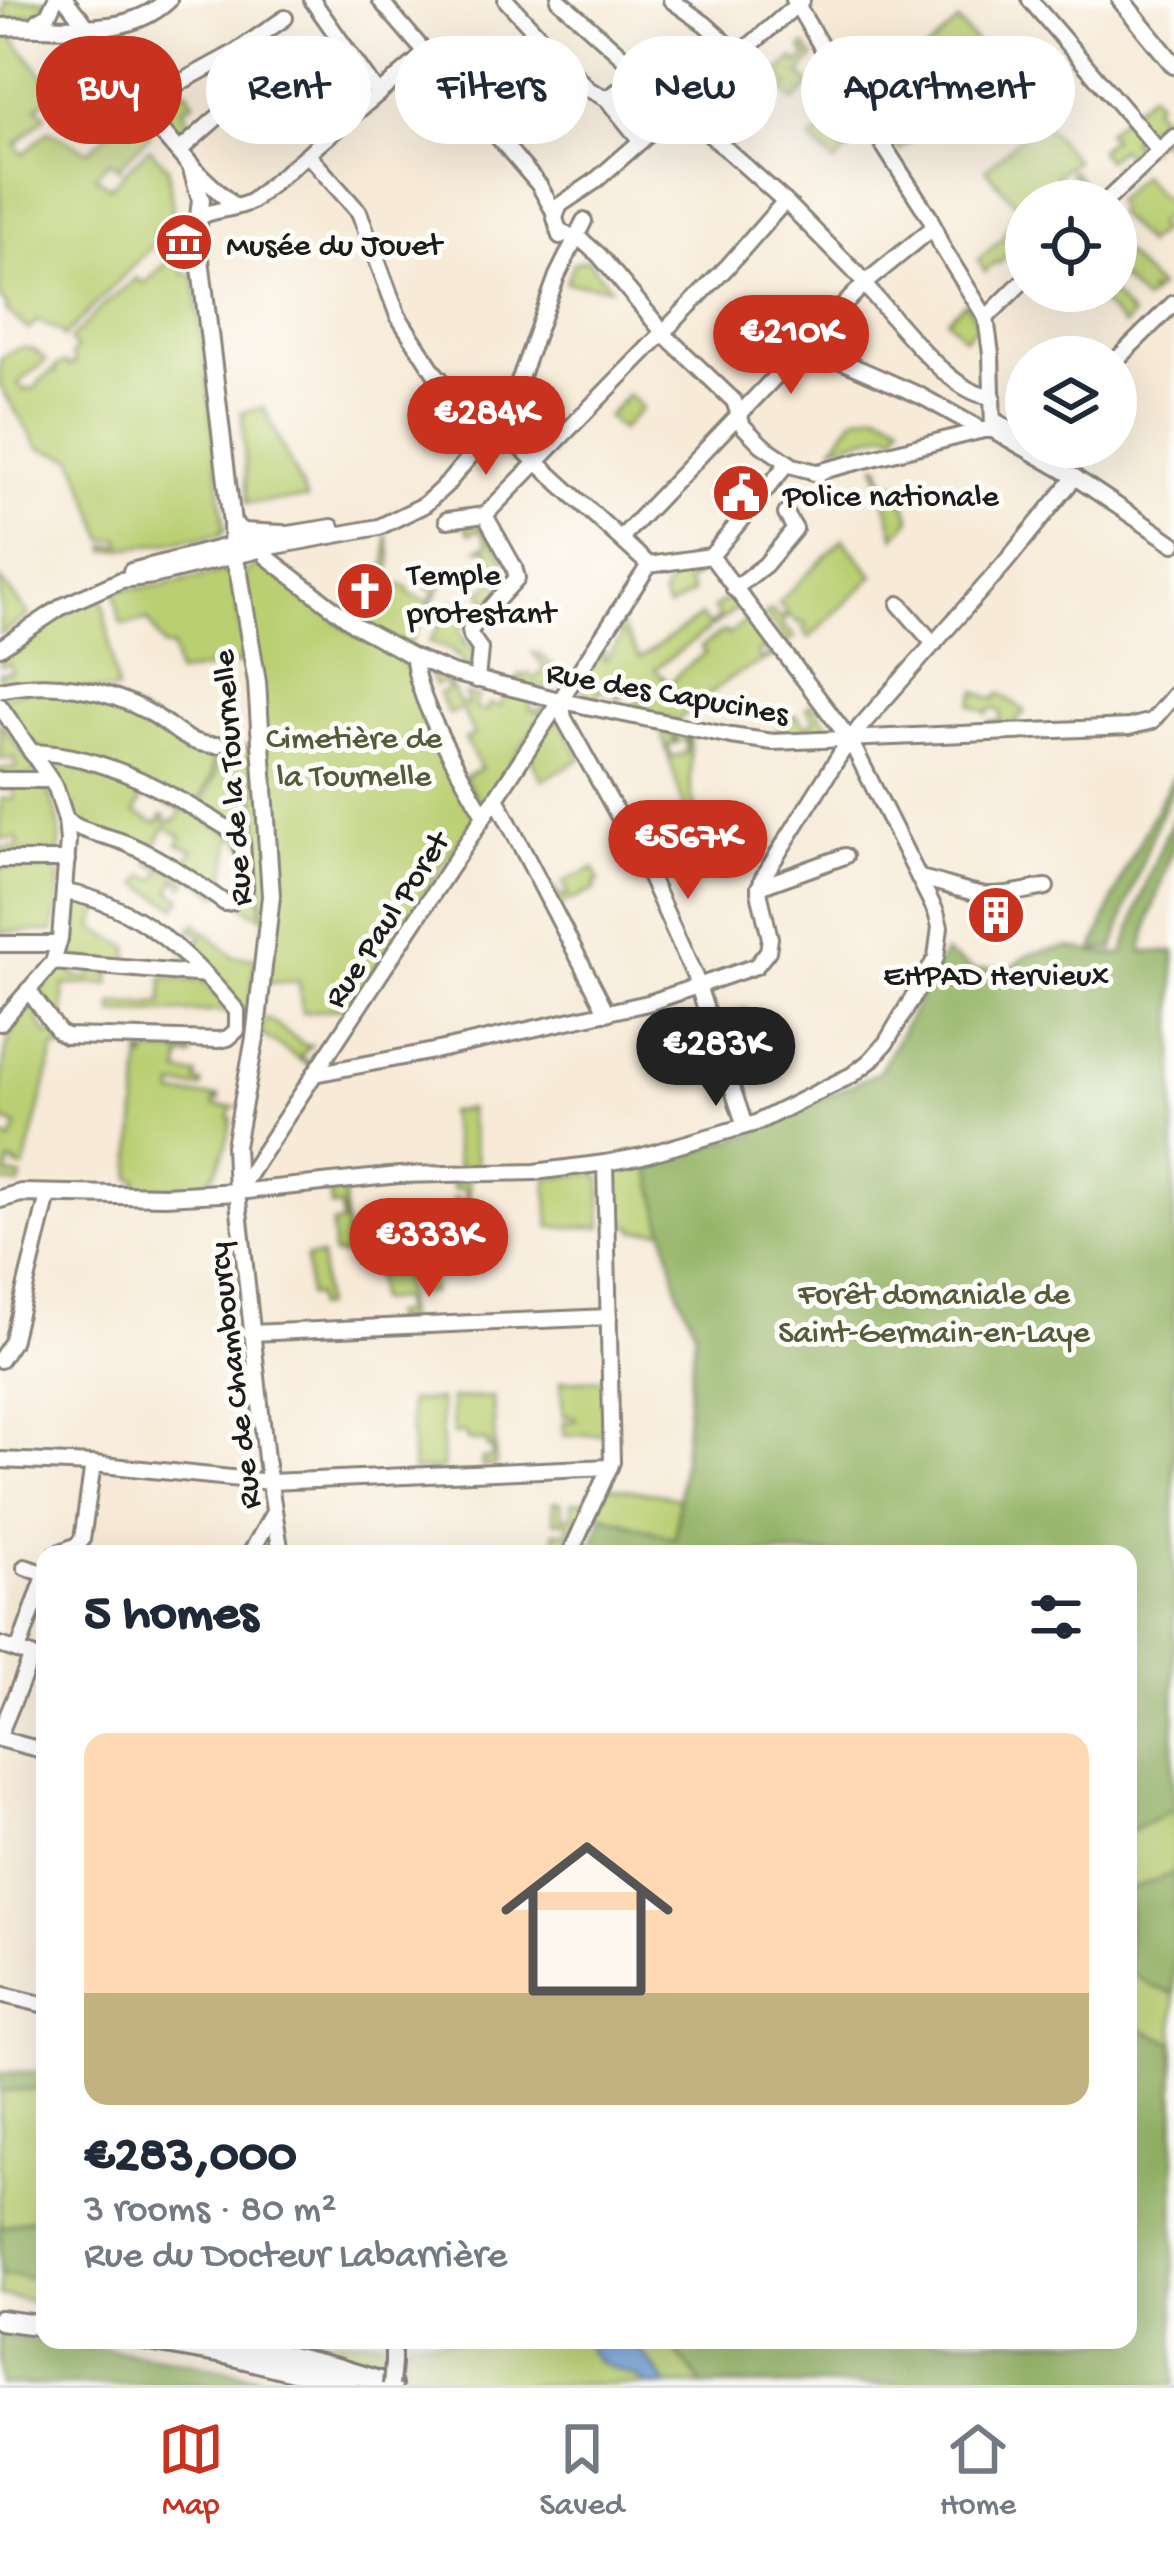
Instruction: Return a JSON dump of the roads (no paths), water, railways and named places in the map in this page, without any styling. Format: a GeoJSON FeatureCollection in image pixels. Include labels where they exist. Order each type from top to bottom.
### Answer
{"type":"FeatureCollection","features":[{"type":"Feature","properties":{"kind":"highway"},"geometry":{"type":"LineString","coordinates":[[0,2308],[36,2313]]}},
{"type":"Feature","properties":{"kind":"highway"},"geometry":{"type":"LineString","coordinates":[[0,2320],[36,2325]]}},
{"type":"Feature","properties":{"kind":"highway"},"geometry":{"type":"LineString","coordinates":[[157,2349],[300,2385]]}},
{"type":"Feature","properties":{"kind":"highway"},"geometry":{"type":"LineString","coordinates":[[194,2349],[349,2385]]}},
{"type":"Feature","properties":{"kind":"highway"},"geometry":{"type":"LineString","coordinates":[[257,2349],[392,2385]]}},
{"type":"Feature","properties":{"kind":"main road"},"geometry":{"type":"LineString","coordinates":[[83,22],[168,0]]}},
{"type":"Feature","properties":{"kind":"main road"},"geometry":{"type":"LineString","coordinates":[[0,27],[130,23],[152,14],[168,0]]}},
{"type":"Feature","properties":{"kind":"main road"},"geometry":{"type":"LineString","coordinates":[[1121,0],[1174,64]]}},
{"type":"Feature","properties":{"kind":"main road"},"geometry":{"type":"LineString","coordinates":[[83,22],[93,36]]}},
{"type":"Feature","properties":{"kind":"main road"},"geometry":{"type":"LineString","coordinates":[[118,36],[130,23]]}},
{"type":"Feature","properties":{"kind":"main road"},"geometry":{"type":"LineString","coordinates":[[172,144],[184,158]]}},
{"type":"Feature","properties":{"kind":"main road","name":"Rue de la Tournelle"},"geometry":{"type":"LineString","coordinates":[[184,158],[201,205],[242,546],[257,682],[271,896],[237,1192]]}},
{"type":"Feature","properties":{"kind":"main road"},"geometry":{"type":"LineString","coordinates":[[242,546],[242,532],[282,535]]}},
{"type":"Feature","properties":{"kind":"main road"},"geometry":{"type":"LineString","coordinates":[[176,1195],[220,1180],[241,1159]]}},
{"type":"Feature","properties":{"kind":"main road"},"geometry":{"type":"LineString","coordinates":[[0,1199],[21,1193],[237,1192]]}},
{"type":"Feature","properties":{"kind":"street"},"geometry":{"type":"LineString","coordinates":[[30,23],[48,15],[55,0]]}},
{"type":"Feature","properties":{"kind":"street"},"geometry":{"type":"LineString","coordinates":[[66,0],[83,22]]}},
{"type":"Feature","properties":{"kind":"street"},"geometry":{"type":"LineString","coordinates":[[259,36],[312,0],[378,94]]}},
{"type":"Feature","properties":{"kind":"street"},"geometry":{"type":"LineString","coordinates":[[380,0],[411,36]]}},
{"type":"Feature","properties":{"kind":"street"},"geometry":{"type":"LineString","coordinates":[[506,0],[588,89],[612,107]]}},
{"type":"Feature","properties":{"kind":"street"},"geometry":{"type":"LineString","coordinates":[[559,0],[612,48]]}},
{"type":"Feature","properties":{"kind":"street"},"geometry":{"type":"LineString","coordinates":[[572,13],[585,0]]}},
{"type":"Feature","properties":{"kind":"street"},"geometry":{"type":"LineString","coordinates":[[671,0],[718,36]]}},
{"type":"Feature","properties":{"kind":"street"},"geometry":{"type":"LineString","coordinates":[[1030,0],[1159,151]]}},
{"type":"Feature","properties":{"kind":"street"},"geometry":{"type":"LineString","coordinates":[[761,36],[797,2],[986,318],[982,428]]}},
{"type":"Feature","properties":{"kind":"street"},"geometry":{"type":"LineString","coordinates":[[201,205],[214,210],[253,201],[395,79]]}},
{"type":"Feature","properties":{"kind":"street"},"geometry":{"type":"LineString","coordinates":[[184,158],[206,135]]}},
{"type":"Feature","properties":{"kind":"street"},"geometry":{"type":"LineString","coordinates":[[1128,180],[1174,137]]}},
{"type":"Feature","properties":{"kind":"street"},"geometry":{"type":"LineString","coordinates":[[504,144],[661,328],[734,401],[743,426],[785,467],[799,475],[820,473],[982,428]]}},
{"type":"Feature","properties":{"kind":"street"},"geometry":{"type":"LineString","coordinates":[[556,276],[571,219],[594,182],[638,144]]}},
{"type":"Feature","properties":{"kind":"street"},"geometry":{"type":"LineString","coordinates":[[720,144],[865,283],[950,379],[986,396]]}},
{"type":"Feature","properties":{"kind":"street"},"geometry":{"type":"LineString","coordinates":[[308,154],[358,212],[398,316],[434,372],[470,412],[537,463],[649,565],[711,556],[785,467]]}},
{"type":"Feature","properties":{"kind":"street"},"geometry":{"type":"LineString","coordinates":[[447,520],[485,515],[661,328],[727,267],[784,201]]}},
{"type":"Feature","properties":{"kind":"street"},"geometry":{"type":"LineString","coordinates":[[201,205],[235,207]]}},
{"type":"Feature","properties":{"kind":"street"},"geometry":{"type":"LineString","coordinates":[[242,546],[379,527],[407,515],[447,484],[496,428],[513,398],[566,256],[571,219]]}},
{"type":"Feature","properties":{"kind":"street"},"geometry":{"type":"LineString","coordinates":[[621,538],[865,283],[934,227]]}},
{"type":"Feature","properties":{"kind":"street"},"geometry":{"type":"LineString","coordinates":[[566,256],[578,250],[596,253]]}},
{"type":"Feature","properties":{"kind":"street"},"geometry":{"type":"LineString","coordinates":[[986,318],[1005,299]]}},
{"type":"Feature","properties":{"kind":"street"},"geometry":{"type":"LineString","coordinates":[[1137,339],[1174,303]]}},
{"type":"Feature","properties":{"kind":"street"},"geometry":{"type":"LineString","coordinates":[[807,346],[1005,437]]}},
{"type":"Feature","properties":{"kind":"street"},"geometry":{"type":"LineString","coordinates":[[1067,468],[1174,544]]}},
{"type":"Feature","properties":{"kind":"street"},"geometry":{"type":"LineString","coordinates":[[314,1074],[648,1003],[756,966],[770,938],[759,886],[850,740],[1005,563],[1074,476]]}},
{"type":"Feature","properties":{"kind":"street"},"geometry":{"type":"LineString","coordinates":[[734,589],[765,565],[795,529],[786,514]]}},
{"type":"Feature","properties":{"kind":"street"},"geometry":{"type":"LineString","coordinates":[[0,644],[62,599],[100,582],[282,535],[407,515]]}},
{"type":"Feature","properties":{"kind":"street"},"geometry":{"type":"LineString","coordinates":[[477,680],[480,649],[470,630],[517,578],[485,515]]}},
{"type":"Feature","properties":{"kind":"street","name":"Rue des Capucines"},"geometry":{"type":"LineString","coordinates":[[242,546],[267,556],[355,625],[452,673],[752,740],[1129,728],[1152,721],[1174,695]]}},
{"type":"Feature","properties":{"kind":"street"},"geometry":{"type":"LineString","coordinates":[[237,1192],[399,1175],[535,1172],[642,1156],[745,1126],[852,1076],[886,1042],[936,958],[940,927],[936,912],[850,740],[711,556]]}},
{"type":"Feature","properties":{"kind":"street","name":"Rue Paul Poret"},"geometry":{"type":"LineString","coordinates":[[241,1159],[314,1074],[649,565]]}},
{"type":"Feature","properties":{"kind":"street"},"geometry":{"type":"LineString","coordinates":[[899,604],[934,644]]}},
{"type":"Feature","properties":{"kind":"street"},"geometry":{"type":"LineString","coordinates":[[414,657],[414,672],[429,708],[484,815]]}},
{"type":"Feature","properties":{"kind":"street"},"geometry":{"type":"LineString","coordinates":[[0,690],[46,685],[93,691],[151,714],[194,744],[218,745]]}},
{"type":"Feature","properties":{"kind":"street"},"geometry":{"type":"LineString","coordinates":[[561,700],[564,718],[640,855],[698,985],[745,1126]]}},
{"type":"Feature","properties":{"kind":"street"},"geometry":{"type":"LineString","coordinates":[[0,706],[56,788],[66,820],[68,860],[53,962],[0,1023]]}},
{"type":"Feature","properties":{"kind":"street"},"geometry":{"type":"LineString","coordinates":[[31,752],[71,754],[97,762],[160,789],[237,834],[242,843],[245,889],[232,902],[225,902],[167,862],[66,820]]}},
{"type":"Feature","properties":{"kind":"street"},"geometry":{"type":"LineString","coordinates":[[0,780],[48,780]]}},
{"type":"Feature","properties":{"kind":"street"},"geometry":{"type":"LineString","coordinates":[[496,798],[607,1013]]}},
{"type":"Feature","properties":{"kind":"street"},"geometry":{"type":"LineString","coordinates":[[759,886],[845,856]]}},
{"type":"Feature","properties":{"kind":"street"},"geometry":{"type":"LineString","coordinates":[[0,860],[68,860]]}},
{"type":"Feature","properties":{"kind":"street"},"geometry":{"type":"LineString","coordinates":[[919,878],[980,895],[1046,887]]}},
{"type":"Feature","properties":{"kind":"street"},"geometry":{"type":"LineString","coordinates":[[28,990],[66,1036],[219,1040],[237,1030],[238,1014],[177,946],[140,920],[65,892]]}},
{"type":"Feature","properties":{"kind":"street"},"geometry":{"type":"LineString","coordinates":[[0,944],[58,944]]}},
{"type":"Feature","properties":{"kind":"street"},"geometry":{"type":"LineString","coordinates":[[53,962],[206,975]]}},
{"type":"Feature","properties":{"kind":"street"},"geometry":{"type":"LineString","coordinates":[[574,1545],[612,1462],[605,1163]]}},
{"type":"Feature","properties":{"kind":"street"},"geometry":{"type":"LineString","coordinates":[[0,1188],[21,1193]]}},
{"type":"Feature","properties":{"kind":"street","name":"Rue de Chambourcy"},"geometry":{"type":"LineString","coordinates":[[237,1192],[280,1545]]}},
{"type":"Feature","properties":{"kind":"street"},"geometry":{"type":"LineString","coordinates":[[0,1360],[12,1342],[48,1195]]}},
{"type":"Feature","properties":{"kind":"street"},"geometry":{"type":"LineString","coordinates":[[251,1333],[609,1317]]}},
{"type":"Feature","properties":{"kind":"street"},"geometry":{"type":"LineString","coordinates":[[0,1460],[269,1482],[610,1467]]}},
{"type":"Feature","properties":{"kind":"street"},"geometry":{"type":"LineString","coordinates":[[73,1545],[82,1540],[93,1465]]}},
{"type":"Feature","properties":{"kind":"street"},"geometry":{"type":"LineString","coordinates":[[255,1545],[274,1512]]}},
{"type":"Feature","properties":{"kind":"street"},"geometry":{"type":"LineString","coordinates":[[25,1567],[36,1571]]}},
{"type":"Feature","properties":{"kind":"street"},"geometry":{"type":"LineString","coordinates":[[17,1651],[36,1599]]}},
{"type":"Feature","properties":{"kind":"street"},"geometry":{"type":"LineString","coordinates":[[0,1645],[32,1656],[0,1736],[36,1748]]}},
{"type":"Feature","properties":{"kind":"street"},"geometry":{"type":"LineString","coordinates":[[0,1994],[36,2003]]}},
{"type":"Feature","properties":{"kind":"street"},"geometry":{"type":"LineString","coordinates":[[392,2385],[393,2349]]}},
{"type":"Feature","properties":{"kind":"water"},"geometry":{"type":"Polygon","coordinates":[[[639,2349],[668,2385],[647,2385],[604,2364],[589,2351],[639,2349]]]}},
{"type":"Feature","properties":{"kind":"place","name":"Musée du Jouet"},"geometry":{"type":"Point","coordinates":[184,242]}},
{"type":"Feature","properties":{"kind":"place","name":"Police nationale"},"geometry":{"type":"Point","coordinates":[741,493]}},
{"type":"Feature","properties":{"kind":"place","name":"Temple protestant"},"geometry":{"type":"Point","coordinates":[365,591]}},
{"type":"Feature","properties":{"kind":"place","name":"EHPAD Hervieux"},"geometry":{"type":"Point","coordinates":[996,915]}},
{"type":"Feature","properties":{"kind":"park label","name":"Cimetière de la Tournelle"},"geometry":{"type":"Point","coordinates":[354,754]}},
{"type":"Feature","properties":{"kind":"park label","name":"Forêt domaniale de Saint-Germain-en-Laye"},"geometry":{"type":"Point","coordinates":[934,1310]}}]}
